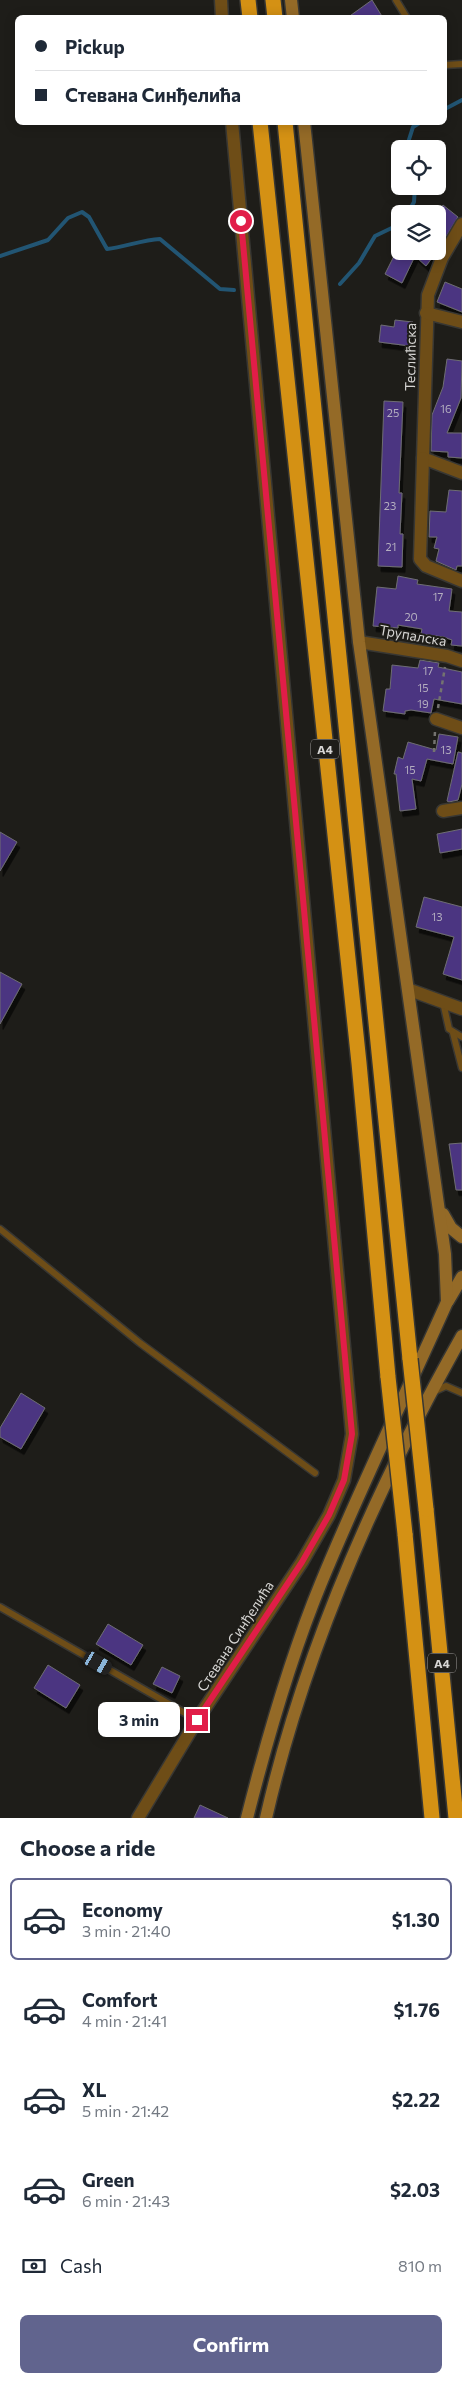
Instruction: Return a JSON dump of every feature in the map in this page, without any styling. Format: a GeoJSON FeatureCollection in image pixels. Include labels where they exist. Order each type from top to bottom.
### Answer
{"type":"FeatureCollection","features":[{"type":"Feature","properties":{"kind":"highway"},"geometry":{"type":"LineString","coordinates":[[248,0],[250,15]]}},
{"type":"Feature","properties":{"kind":"highway"},"geometry":{"type":"LineString","coordinates":[[273,0],[274,15]]}},
{"type":"Feature","properties":{"kind":"highway","name":"A4"},"geometry":{"type":"LineString","coordinates":[[260,125],[359,1063],[432,1818]]}},
{"type":"Feature","properties":{"kind":"highway","name":"A4"},"geometry":{"type":"LineString","coordinates":[[285,125],[393,1178],[456,1818]]}},
{"type":"Feature","properties":{"kind":"main road"},"geometry":{"type":"LineString","coordinates":[[291,0],[293,15]]}},
{"type":"Feature","properties":{"kind":"main road"},"geometry":{"type":"LineString","coordinates":[[304,125],[359,642],[410,990],[445,1254],[447,1302]]}},
{"type":"Feature","properties":{"kind":"main road"},"geometry":{"type":"LineString","coordinates":[[437,1200],[451,1228],[462,1236]]}},
{"type":"Feature","properties":{"kind":"main road"},"geometry":{"type":"LineString","coordinates":[[247,1818],[296,1648],[320,1584],[447,1302],[462,1277]]}},
{"type":"Feature","properties":{"kind":"main road"},"geometry":{"type":"LineString","coordinates":[[266,1818],[286,1743],[328,1621],[357,1546],[428,1396],[462,1336]]}},
{"type":"Feature","properties":{"kind":"street"},"geometry":{"type":"LineString","coordinates":[[221,0],[222,15]]}},
{"type":"Feature","properties":{"kind":"street","name":"Стевана Синђелића"},"geometry":{"type":"LineString","coordinates":[[138,1818],[197,1720],[302,1562],[339,1494],[349,1455],[352,1434],[232,125]]}},
{"type":"Feature","properties":{"kind":"street","name":"Теслићска"},"geometry":{"type":"LineString","coordinates":[[462,224],[442,258],[432,280],[426,313],[420,559],[426,566],[462,581]]}},
{"type":"Feature","properties":{"kind":"street"},"geometry":{"type":"LineString","coordinates":[[426,313],[462,322]]}},
{"type":"Feature","properties":{"kind":"street"},"geometry":{"type":"LineString","coordinates":[[423,458],[462,473]]}},
{"type":"Feature","properties":{"kind":"street","name":"Трупалска"},"geometry":{"type":"LineString","coordinates":[[359,642],[447,656],[462,661]]}},
{"type":"Feature","properties":{"kind":"street"},"geometry":{"type":"LineString","coordinates":[[436,719],[462,728]]}},
{"type":"Feature","properties":{"kind":"street"},"geometry":{"type":"LineString","coordinates":[[443,811],[462,808]]}},
{"type":"Feature","properties":{"kind":"street"},"geometry":{"type":"LineString","coordinates":[[410,990],[462,1008]]}},
{"type":"Feature","properties":{"kind":"lane"},"geometry":{"type":"LineString","coordinates":[[396,0],[405,15]]}},
{"type":"Feature","properties":{"kind":"lane"},"geometry":{"type":"LineString","coordinates":[[447,65],[462,64]]}},
{"type":"Feature","properties":{"kind":"lane"},"geometry":{"type":"LineString","coordinates":[[443,1001],[446,1022],[453,1033],[462,1068]]}},
{"type":"Feature","properties":{"kind":"lane"},"geometry":{"type":"LineString","coordinates":[[453,1033],[462,1037]]}},
{"type":"Feature","properties":{"kind":"lane"},"geometry":{"type":"LineString","coordinates":[[0,1229],[140,1343],[315,1473]]}},
{"type":"Feature","properties":{"kind":"lane"},"geometry":{"type":"LineString","coordinates":[[428,1396],[446,1386],[462,1393]]}},
{"type":"Feature","properties":{"kind":"lane"},"geometry":{"type":"LineString","coordinates":[[0,1607],[197,1720]]}},
{"type":"Feature","properties":{"kind":"path"},"geometry":{"type":"LineString","coordinates":[[434,752],[436,719],[447,656]]}},
{"type":"Feature","properties":{"kind":"building"},"geometry":{"type":"Polygon","coordinates":[[[372,0],[381,15],[351,15],[372,0]]]}},
{"type":"Feature","properties":{"kind":"building"},"geometry":{"type":"Polygon","coordinates":[[[446,207],[458,217],[446,237],[446,207]]]}},
{"type":"Feature","properties":{"kind":"building"},"geometry":{"type":"Polygon","coordinates":[[[392,260],[413,260],[402,283],[385,274],[392,260]]]}},
{"type":"Feature","properties":{"kind":"building"},"geometry":{"type":"Polygon","coordinates":[[[419,260],[430,260],[426,266],[419,260]]]}},
{"type":"Feature","properties":{"kind":"building"},"geometry":{"type":"Polygon","coordinates":[[[445,282],[462,289],[462,312],[437,302],[445,282]]]}},
{"type":"Feature","properties":{"kind":"building"},"geometry":{"type":"Polygon","coordinates":[[[395,320],[413,322],[410,346],[379,342],[381,325],[394,327],[395,320]]]}},
{"type":"Feature","properties":{"kind":"building"},"geometry":{"type":"Polygon","coordinates":[[[447,359],[462,361],[461,398],[447,433],[462,433],[462,458],[448,457],[448,452],[431,451],[432,415],[443,387],[447,359]]]}},
{"type":"Feature","properties":{"kind":"building"},"geometry":{"type":"Polygon","coordinates":[[[384,401],[403,402],[399,493],[402,493],[400,534],[403,534],[402,567],[378,566],[384,401]]]}},
{"type":"Feature","properties":{"kind":"building"},"geometry":{"type":"Polygon","coordinates":[[[449,490],[462,491],[462,566],[457,566],[456,570],[436,561],[439,549],[434,548],[437,537],[429,537],[430,511],[446,512],[449,490]]]}},
{"type":"Feature","properties":{"kind":"building"},"geometry":{"type":"Polygon","coordinates":[[[398,576],[418,580],[417,584],[452,589],[449,611],[462,612],[462,646],[451,645],[452,640],[444,637],[421,634],[422,629],[398,625],[398,628],[373,626],[377,587],[396,589],[398,576]]]}},
{"type":"Feature","properties":{"kind":"building"},"geometry":{"type":"Polygon","coordinates":[[[420,660],[439,663],[438,667],[462,672],[462,704],[434,699],[431,713],[411,710],[405,711],[405,714],[383,711],[386,689],[390,689],[392,665],[418,668],[420,660]]]}},
{"type":"Feature","properties":{"kind":"building"},"geometry":{"type":"Polygon","coordinates":[[[439,734],[458,737],[453,764],[427,759],[421,781],[412,779],[416,809],[400,811],[396,774],[394,774],[398,757],[403,759],[408,742],[436,750],[439,734]]]}},
{"type":"Feature","properties":{"kind":"building"},"geometry":{"type":"Polygon","coordinates":[[[458,752],[462,753],[462,784],[458,800],[449,802],[447,801],[458,752]]]}},
{"type":"Feature","properties":{"kind":"building"},"geometry":{"type":"Polygon","coordinates":[[[462,829],[462,849],[440,853],[437,834],[462,829]]]}},
{"type":"Feature","properties":{"kind":"building"},"geometry":{"type":"Polygon","coordinates":[[[0,832],[17,842],[0,871],[0,832]]]}},
{"type":"Feature","properties":{"kind":"building"},"geometry":{"type":"Polygon","coordinates":[[[424,897],[462,907],[462,980],[443,974],[454,937],[416,927],[424,897]]]}},
{"type":"Feature","properties":{"kind":"building"},"geometry":{"type":"Polygon","coordinates":[[[0,972],[22,984],[0,1024],[0,972]]]}},
{"type":"Feature","properties":{"kind":"building"},"geometry":{"type":"Polygon","coordinates":[[[462,1143],[462,1190],[456,1190],[449,1144],[462,1143]]]}},
{"type":"Feature","properties":{"kind":"building"},"geometry":{"type":"Polygon","coordinates":[[[21,1393],[45,1408],[21,1449],[0,1437],[0,1428],[21,1393]]]}},
{"type":"Feature","properties":{"kind":"building"},"geometry":{"type":"Polygon","coordinates":[[[108,1624],[143,1645],[131,1665],[96,1644],[108,1624]]]}},
{"type":"Feature","properties":{"kind":"building"},"geometry":{"type":"Polygon","coordinates":[[[48,1665],[80,1685],[66,1708],[34,1688],[48,1665]]]}},
{"type":"Feature","properties":{"kind":"building"},"geometry":{"type":"Polygon","coordinates":[[[162,1667],[180,1676],[172,1693],[153,1684],[162,1667]]]}},
{"type":"Feature","properties":{"kind":"building"},"geometry":{"type":"Polygon","coordinates":[[[200,1805],[228,1818],[194,1818],[200,1805]]]}},
{"type":"Feature","properties":{"kind":"waterway"},"geometry":{"type":"LineString","coordinates":[[447,108],[462,100]]}},
{"type":"Feature","properties":{"kind":"waterway"},"geometry":{"type":"LineString","coordinates":[[409,140],[413,127],[416,125]]}},
{"type":"Feature","properties":{"kind":"waterway"},"geometry":{"type":"LineString","coordinates":[[412,205],[414,195]]}},
{"type":"Feature","properties":{"kind":"waterway"},"geometry":{"type":"LineString","coordinates":[[0,256],[48,240],[68,218],[82,212],[89,217],[107,249],[160,239],[220,289],[234,290]]}},
{"type":"Feature","properties":{"kind":"waterway"},"geometry":{"type":"LineString","coordinates":[[340,284],[359,263],[375,236],[391,228]]}},
{"type":"Feature","properties":{"kind":"route"},"geometry":{"type":"LineString","coordinates":[[197,1720],[302,1562],[329,1515],[344,1480],[352,1434],[241,221]]}}]}
